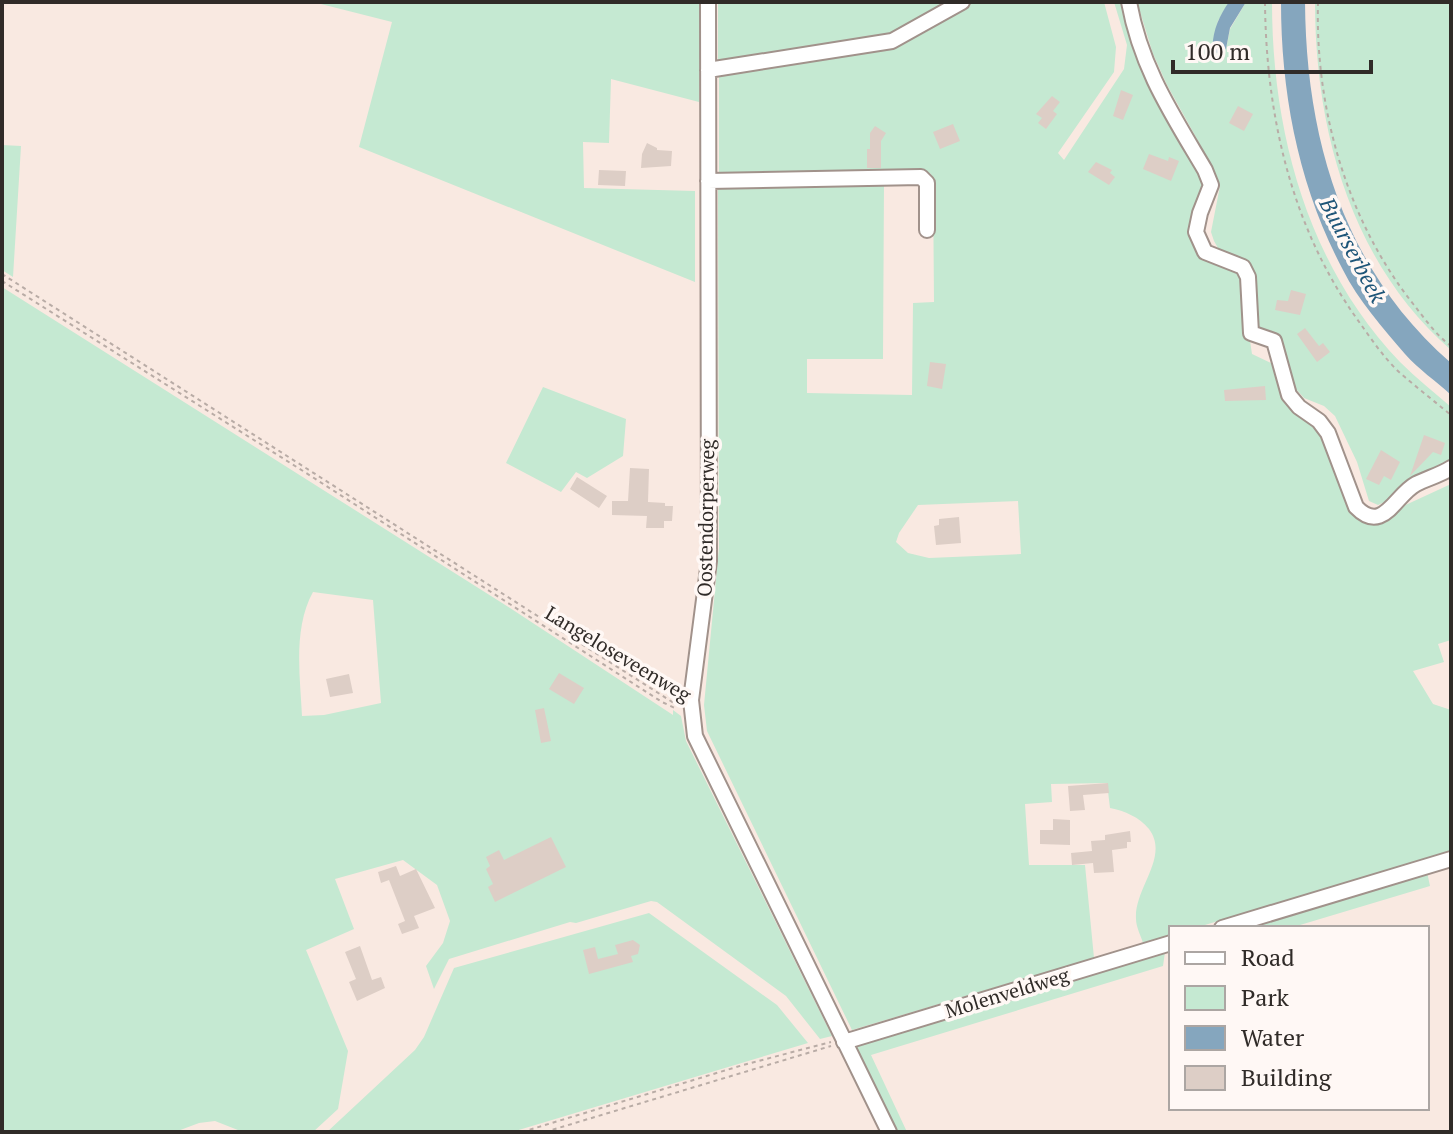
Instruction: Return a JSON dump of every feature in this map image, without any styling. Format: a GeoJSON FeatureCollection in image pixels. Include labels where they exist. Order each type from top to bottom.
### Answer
{"type":"FeatureCollection","features":[{"type":"Feature","properties":{"kind":"street","name":"Oostendorperweg"},"geometry":{"type":"LineString","coordinates":[[708,2],[709,561],[691,715],[695,736],[889,1132]]}},
{"type":"Feature","properties":{"kind":"street"},"geometry":{"type":"LineString","coordinates":[[708,70],[892,41],[962,2]]}},
{"type":"Feature","properties":{"kind":"street"},"geometry":{"type":"LineString","coordinates":[[1129,2],[1134,28],[1152,80],[1211,185],[1196,232],[1205,252],[1243,267],[1248,277],[1251,333],[1274,341],[1289,395],[1328,433],[1356,507],[1365,516],[1376,517],[1387,511],[1415,484],[1451,468]]}},
{"type":"Feature","properties":{"kind":"street"},"geometry":{"type":"LineString","coordinates":[[708,181],[921,177],[927,183],[927,230]]}},
{"type":"Feature","properties":{"kind":"street"},"geometry":{"type":"LineString","coordinates":[[1229,926],[1451,859]]}},
{"type":"Feature","properties":{"kind":"street","name":"Molenveldweg"},"geometry":{"type":"LineString","coordinates":[[844,1042],[1169,944]]}},
{"type":"Feature","properties":{"kind":"path"},"geometry":{"type":"LineString","coordinates":[[1265,2],[1267,57],[1283,160],[1311,241],[1340,294],[1397,370],[1451,415]]}},
{"type":"Feature","properties":{"kind":"path"},"geometry":{"type":"LineString","coordinates":[[1318,2],[1317,23],[1332,136],[1361,222],[1400,288],[1451,346]]}},
{"type":"Feature","properties":{"kind":"path","name":"Langeloseveenweg"},"geometry":{"type":"LineString","coordinates":[[2,274],[691,715]]}},
{"type":"Feature","properties":{"kind":"path","name":"Langeloseveenweg"},"geometry":{"type":"LineString","coordinates":[[2,281],[662,702],[691,715]]}},
{"type":"Feature","properties":{"kind":"path"},"geometry":{"type":"LineString","coordinates":[[522,1132],[824,1042],[844,1042]]}},
{"type":"Feature","properties":{"kind":"path"},"geometry":{"type":"LineString","coordinates":[[545,1132],[844,1042]]}},
{"type":"Feature","properties":{"kind":"green space"},"geometry":{"type":"Polygon","coordinates":[[[313,2],[701,2],[699,102],[611,79],[609,143],[583,142],[584,188],[695,191],[695,282],[359,147],[392,22],[313,2]]]}},
{"type":"Feature","properties":{"kind":"green space"},"geometry":{"type":"Polygon","coordinates":[[[718,2],[954,2],[903,32],[874,40],[718,61],[718,2]]]}},
{"type":"Feature","properties":{"kind":"green space"},"geometry":{"type":"Polygon","coordinates":[[[971,2],[1104,2],[1116,47],[1114,72],[1058,153],[1064,160],[1124,69],[1127,45],[1114,2],[1127,2],[1135,37],[1209,184],[1201,231],[1218,262],[1239,274],[1252,354],[1273,364],[1285,404],[1324,420],[1360,507],[1386,514],[1451,484],[1451,640],[1438,644],[1444,662],[1413,671],[1433,704],[1451,710],[1451,851],[1202,926],[1169,926],[1169,936],[1143,943],[1136,919],[1140,896],[1156,851],[1149,829],[1131,815],[1110,808],[1107,783],[1051,784],[1052,802],[1025,804],[1029,865],[1085,865],[1094,958],[852,1030],[707,731],[704,705],[719,548],[718,186],[884,184],[883,359],[807,359],[807,393],[912,395],[913,303],[934,302],[933,178],[930,173],[914,172],[719,176],[719,75],[921,32],[971,2]],[[1018,501],[918,505],[896,542],[908,553],[929,558],[1021,554],[1018,501]]]}},
{"type":"Feature","properties":{"kind":"green space"},"geometry":{"type":"Polygon","coordinates":[[[1137,2],[1229,2],[1218,21],[1213,52],[1226,49],[1230,29],[1246,2],[1272,2],[1279,100],[1288,148],[1319,240],[1341,284],[1368,324],[1400,362],[1451,407],[1451,471],[1378,505],[1369,501],[1357,462],[1335,416],[1324,406],[1304,398],[1288,380],[1283,362],[1259,331],[1251,277],[1214,241],[1211,232],[1220,186],[1153,54],[1137,2]]]}},
{"type":"Feature","properties":{"kind":"green space"},"geometry":{"type":"Polygon","coordinates":[[[1315,2],[1451,2],[1451,350],[1416,315],[1388,277],[1364,235],[1346,191],[1322,98],[1315,2]]]}},
{"type":"Feature","properties":{"kind":"green space"},"geometry":{"type":"Polygon","coordinates":[[[2,145],[21,146],[13,277],[2,270],[2,145]]]}},
{"type":"Feature","properties":{"kind":"green space"},"geometry":{"type":"Polygon","coordinates":[[[2,287],[510,608],[673,715],[673,710],[681,716],[686,741],[832,1036],[820,1039],[786,996],[657,902],[651,901],[449,959],[434,989],[426,966],[443,943],[450,921],[437,885],[403,860],[335,879],[354,929],[306,950],[348,1051],[338,1109],[313,1132],[243,1132],[215,1121],[175,1132],[2,1132],[2,287]],[[313,592],[300,637],[302,716],[324,715],[381,703],[373,600],[313,592]]]}},
{"type":"Feature","properties":{"kind":"green space"},"geometry":{"type":"Polygon","coordinates":[[[543,387],[626,419],[623,456],[587,478],[576,472],[561,492],[506,463],[543,387]]]}},
{"type":"Feature","properties":{"kind":"green space"},"geometry":{"type":"Polygon","coordinates":[[[1427,872],[1430,886],[1297,926],[1251,926],[1427,872]]]}},
{"type":"Feature","properties":{"kind":"green space"},"geometry":{"type":"Polygon","coordinates":[[[649,913],[777,1005],[808,1043],[512,1132],[327,1132],[415,1050],[424,1037],[454,968],[649,913]]]}},
{"type":"Feature","properties":{"kind":"green space"},"geometry":{"type":"Polygon","coordinates":[[[1165,952],[1163,966],[871,1055],[907,1132],[896,1132],[853,1045],[1165,952]]]}},
{"type":"Feature","properties":{"kind":"water"},"geometry":{"type":"Polygon","coordinates":[[[1229,2],[1246,2],[1230,28],[1226,49],[1213,52],[1216,26],[1229,2]]]}},
{"type":"Feature","properties":{"kind":"water","name":"Buurserbeek"},"geometry":{"type":"Polygon","coordinates":[[[1281,2],[1305,2],[1313,104],[1323,152],[1338,199],[1358,244],[1383,287],[1414,326],[1451,363],[1451,395],[1410,359],[1371,314],[1349,281],[1328,238],[1304,173],[1289,106],[1281,2]]]}},
{"type":"Feature","properties":{"kind":"building"},"geometry":{"type":"Polygon","coordinates":[[[1121,90],[1133,95],[1123,120],[1113,116],[1121,90]]]}},
{"type":"Feature","properties":{"kind":"building"},"geometry":{"type":"Polygon","coordinates":[[[1052,96],[1060,102],[1053,111],[1057,114],[1046,129],[1038,123],[1042,118],[1036,114],[1052,96]]]}},
{"type":"Feature","properties":{"kind":"building"},"geometry":{"type":"Polygon","coordinates":[[[1238,106],[1253,114],[1244,131],[1229,123],[1238,106]]]}},
{"type":"Feature","properties":{"kind":"building"},"geometry":{"type":"Polygon","coordinates":[[[953,124],[960,141],[940,149],[933,132],[953,124]]]}},
{"type":"Feature","properties":{"kind":"building"},"geometry":{"type":"Polygon","coordinates":[[[875,126],[886,133],[881,141],[881,168],[867,168],[870,133],[875,126]]]}},
{"type":"Feature","properties":{"kind":"building"},"geometry":{"type":"Polygon","coordinates":[[[647,143],[657,150],[672,151],[671,166],[641,168],[647,143]]]}},
{"type":"Feature","properties":{"kind":"building"},"geometry":{"type":"Polygon","coordinates":[[[1149,154],[1168,161],[1169,157],[1179,161],[1171,181],[1143,169],[1149,154]]]}},
{"type":"Feature","properties":{"kind":"building"},"geometry":{"type":"Polygon","coordinates":[[[1096,162],[1112,170],[1110,173],[1115,177],[1109,185],[1088,172],[1096,162]]]}},
{"type":"Feature","properties":{"kind":"building"},"geometry":{"type":"Polygon","coordinates":[[[599,170],[626,171],[625,186],[598,185],[599,170]]]}},
{"type":"Feature","properties":{"kind":"building"},"geometry":{"type":"Polygon","coordinates":[[[1291,290],[1306,294],[1300,315],[1275,310],[1277,300],[1288,301],[1291,290]]]}},
{"type":"Feature","properties":{"kind":"building"},"geometry":{"type":"Polygon","coordinates":[[[1305,328],[1319,346],[1323,343],[1330,352],[1317,362],[1297,334],[1305,328]]]}},
{"type":"Feature","properties":{"kind":"building"},"geometry":{"type":"Polygon","coordinates":[[[930,362],[946,364],[942,389],[927,386],[930,362]]]}},
{"type":"Feature","properties":{"kind":"building"},"geometry":{"type":"Polygon","coordinates":[[[1265,386],[1266,400],[1225,401],[1224,390],[1265,386]]]}},
{"type":"Feature","properties":{"kind":"building"},"geometry":{"type":"Polygon","coordinates":[[[1424,435],[1445,443],[1441,455],[1433,452],[1410,476],[1424,435]]]}},
{"type":"Feature","properties":{"kind":"building"},"geometry":{"type":"Polygon","coordinates":[[[1381,450],[1400,462],[1391,480],[1384,476],[1379,485],[1366,479],[1381,450]]]}},
{"type":"Feature","properties":{"kind":"building"},"geometry":{"type":"Polygon","coordinates":[[[630,468],[649,469],[648,502],[673,506],[672,521],[664,521],[664,528],[646,528],[647,516],[612,515],[612,501],[628,501],[630,468]]]}},
{"type":"Feature","properties":{"kind":"building"},"geometry":{"type":"Polygon","coordinates":[[[577,477],[607,496],[599,508],[570,489],[577,477]]]}},
{"type":"Feature","properties":{"kind":"building"},"geometry":{"type":"Polygon","coordinates":[[[959,517],[961,543],[936,545],[934,526],[939,525],[939,519],[959,517]]]}},
{"type":"Feature","properties":{"kind":"building"},"geometry":{"type":"Polygon","coordinates":[[[559,673],[584,688],[574,704],[549,689],[559,673]]]}},
{"type":"Feature","properties":{"kind":"building"},"geometry":{"type":"Polygon","coordinates":[[[349,674],[353,693],[330,697],[326,679],[349,674]]]}},
{"type":"Feature","properties":{"kind":"building"},"geometry":{"type":"Polygon","coordinates":[[[544,708],[551,741],[541,743],[535,710],[544,708]]]}},
{"type":"Feature","properties":{"kind":"building"},"geometry":{"type":"Polygon","coordinates":[[[1108,783],[1109,793],[1083,795],[1085,810],[1070,811],[1068,786],[1108,783]]]}},
{"type":"Feature","properties":{"kind":"building"},"geometry":{"type":"Polygon","coordinates":[[[1053,819],[1070,820],[1070,845],[1040,844],[1040,830],[1053,830],[1053,819]]]}},
{"type":"Feature","properties":{"kind":"building"},"geometry":{"type":"Polygon","coordinates":[[[1130,831],[1131,842],[1127,842],[1127,848],[1112,850],[1114,872],[1094,873],[1093,863],[1072,865],[1071,853],[1092,851],[1091,841],[1105,840],[1105,835],[1130,831]]]}},
{"type":"Feature","properties":{"kind":"building"},"geometry":{"type":"Polygon","coordinates":[[[551,837],[566,867],[495,902],[488,887],[493,884],[486,869],[490,866],[486,857],[499,850],[504,860],[551,837]]]}},
{"type":"Feature","properties":{"kind":"building"},"geometry":{"type":"Polygon","coordinates":[[[396,866],[400,876],[416,869],[435,908],[414,916],[419,928],[402,934],[398,924],[405,921],[389,880],[381,883],[378,872],[396,866]]]}},
{"type":"Feature","properties":{"kind":"building"},"geometry":{"type":"Polygon","coordinates":[[[633,940],[640,945],[638,954],[631,956],[633,962],[589,974],[583,950],[595,947],[598,959],[618,954],[615,945],[633,940]]]}},
{"type":"Feature","properties":{"kind":"building"},"geometry":{"type":"Polygon","coordinates":[[[360,946],[372,980],[381,977],[385,988],[357,1001],[349,982],[356,979],[345,952],[360,946]]]}}]}
